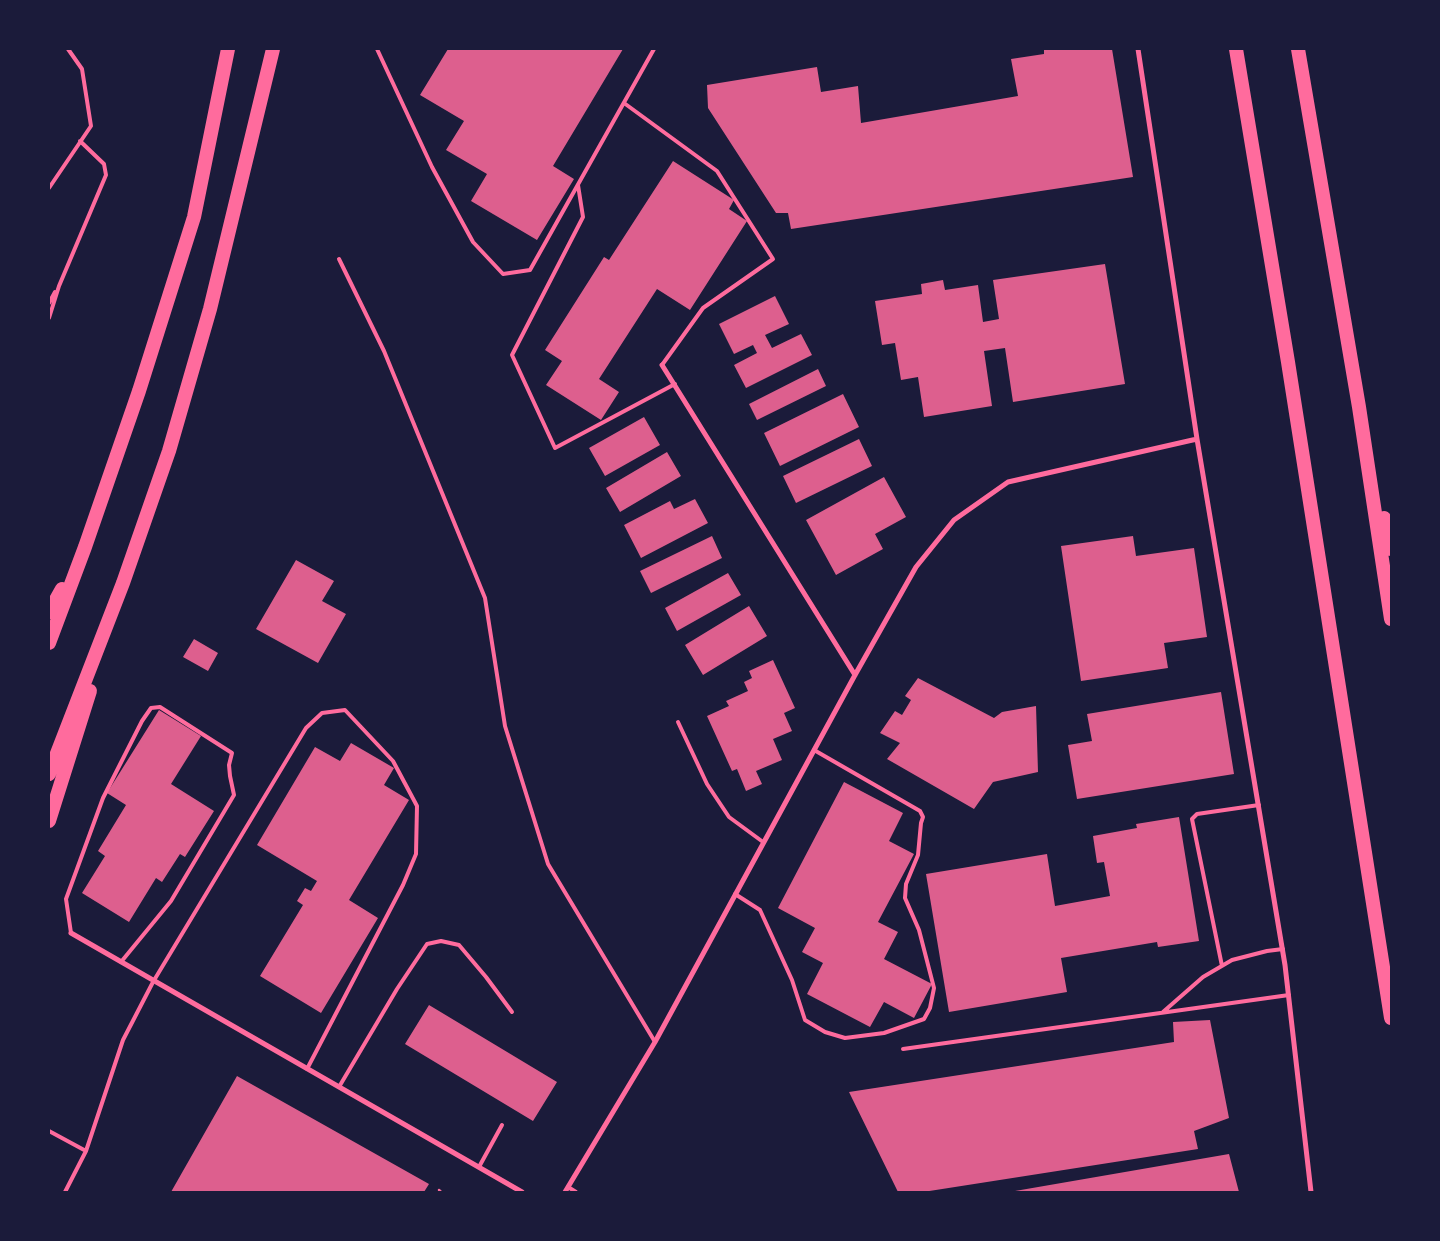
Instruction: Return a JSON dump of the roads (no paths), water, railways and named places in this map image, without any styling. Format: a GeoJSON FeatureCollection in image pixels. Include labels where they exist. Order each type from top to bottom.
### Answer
{"type":"FeatureCollection","features":[{"type":"Feature","properties":{"kind":"highway"},"geometry":{"type":"LineString","coordinates":[[49,643],[85,547],[139,391],[194,217],[228,49]]}},
{"type":"Feature","properties":{"kind":"highway"},"geometry":{"type":"LineString","coordinates":[[49,821],[123,584],[168,450],[210,309],[273,49]]}},
{"type":"Feature","properties":{"kind":"highway"},"geometry":{"type":"LineString","coordinates":[[1236,49],[1288,362],[1391,1018]]}},
{"type":"Feature","properties":{"kind":"highway"},"geometry":{"type":"LineString","coordinates":[[1298,49],[1359,407],[1391,619]]}},
{"type":"Feature","properties":{"kind":"highway"},"geometry":{"type":"LineString","coordinates":[[1359,407],[1391,549]]}},
{"type":"Feature","properties":{"kind":"highway"},"geometry":{"type":"LineString","coordinates":[[49,612],[85,547]]}},
{"type":"Feature","properties":{"kind":"highway"},"geometry":{"type":"LineString","coordinates":[[49,774],[123,584]]}},
{"type":"Feature","properties":{"kind":"street"},"geometry":{"type":"LineString","coordinates":[[1138,49],[1197,439],[1283,949],[1311,1192]]}},
{"type":"Feature","properties":{"kind":"street"},"geometry":{"type":"LineString","coordinates":[[662,365],[854,675]]}},
{"type":"Feature","properties":{"kind":"street"},"geometry":{"type":"LineString","coordinates":[[566,1190],[655,1042],[854,675],[916,568],[954,520],[1008,482],[1197,439]]}},
{"type":"Feature","properties":{"kind":"street"},"geometry":{"type":"LineString","coordinates":[[71,933],[153,982],[522,1192]]}},
{"type":"Feature","properties":{"kind":"lane"},"geometry":{"type":"LineString","coordinates":[[49,188],[91,126],[82,69],[68,49]]}},
{"type":"Feature","properties":{"kind":"lane"},"geometry":{"type":"LineString","coordinates":[[377,49],[432,167],[473,242],[503,274],[530,270],[654,49]]}},
{"type":"Feature","properties":{"kind":"lane"},"geometry":{"type":"LineString","coordinates":[[624,103],[717,171],[773,259],[703,308],[662,365]]}},
{"type":"Feature","properties":{"kind":"lane"},"geometry":{"type":"LineString","coordinates":[[49,318],[59,286],[106,175],[104,164],[80,141]]}},
{"type":"Feature","properties":{"kind":"lane"},"geometry":{"type":"LineString","coordinates":[[578,185],[583,217],[512,355],[555,448],[674,384]]}},
{"type":"Feature","properties":{"kind":"lane"},"geometry":{"type":"LineString","coordinates":[[339,259],[384,351],[485,598],[505,726],[548,864],[655,1042]]}},
{"type":"Feature","properties":{"kind":"lane"},"geometry":{"type":"LineString","coordinates":[[49,302],[59,286]]}},
{"type":"Feature","properties":{"kind":"lane"},"geometry":{"type":"LineString","coordinates":[[71,933],[66,899],[103,798],[142,721],[152,708],[160,706],[232,753],[229,765],[234,794],[171,901],[121,962]]}},
{"type":"Feature","properties":{"kind":"lane"},"geometry":{"type":"LineString","coordinates":[[65,1192],[86,1151],[123,1040],[153,982],[306,728],[322,713],[345,710],[393,760],[417,806],[416,854],[403,885],[307,1069]]}},
{"type":"Feature","properties":{"kind":"lane"},"geometry":{"type":"LineString","coordinates":[[678,722],[707,784],[729,817],[764,842]]}},
{"type":"Feature","properties":{"kind":"lane"},"geometry":{"type":"LineString","coordinates":[[735,894],[760,910],[792,980],[805,1020],[824,1032],[845,1038],[884,1033],[924,1018],[930,1008],[934,988],[919,930],[905,898],[906,884],[918,855],[923,817],[920,810],[814,750]]}},
{"type":"Feature","properties":{"kind":"lane"},"geometry":{"type":"LineString","coordinates":[[1222,966],[1192,819],[1198,814],[1258,805]]}},
{"type":"Feature","properties":{"kind":"lane"},"geometry":{"type":"LineString","coordinates":[[339,1087],[397,988],[427,944],[440,941],[459,945],[512,1012]]}},
{"type":"Feature","properties":{"kind":"lane"},"geometry":{"type":"LineString","coordinates":[[1163,1012],[1203,977],[1232,960],[1283,949]]}},
{"type":"Feature","properties":{"kind":"lane"},"geometry":{"type":"LineString","coordinates":[[903,1048],[1289,994]]}},
{"type":"Feature","properties":{"kind":"lane"},"geometry":{"type":"LineString","coordinates":[[479,1167],[502,1125]]}},
{"type":"Feature","properties":{"kind":"lane"},"geometry":{"type":"LineString","coordinates":[[49,1131],[86,1151]]}},
{"type":"Feature","properties":{"kind":"lane"},"geometry":{"type":"LineString","coordinates":[[566,1190],[576,1192]]}}]}
